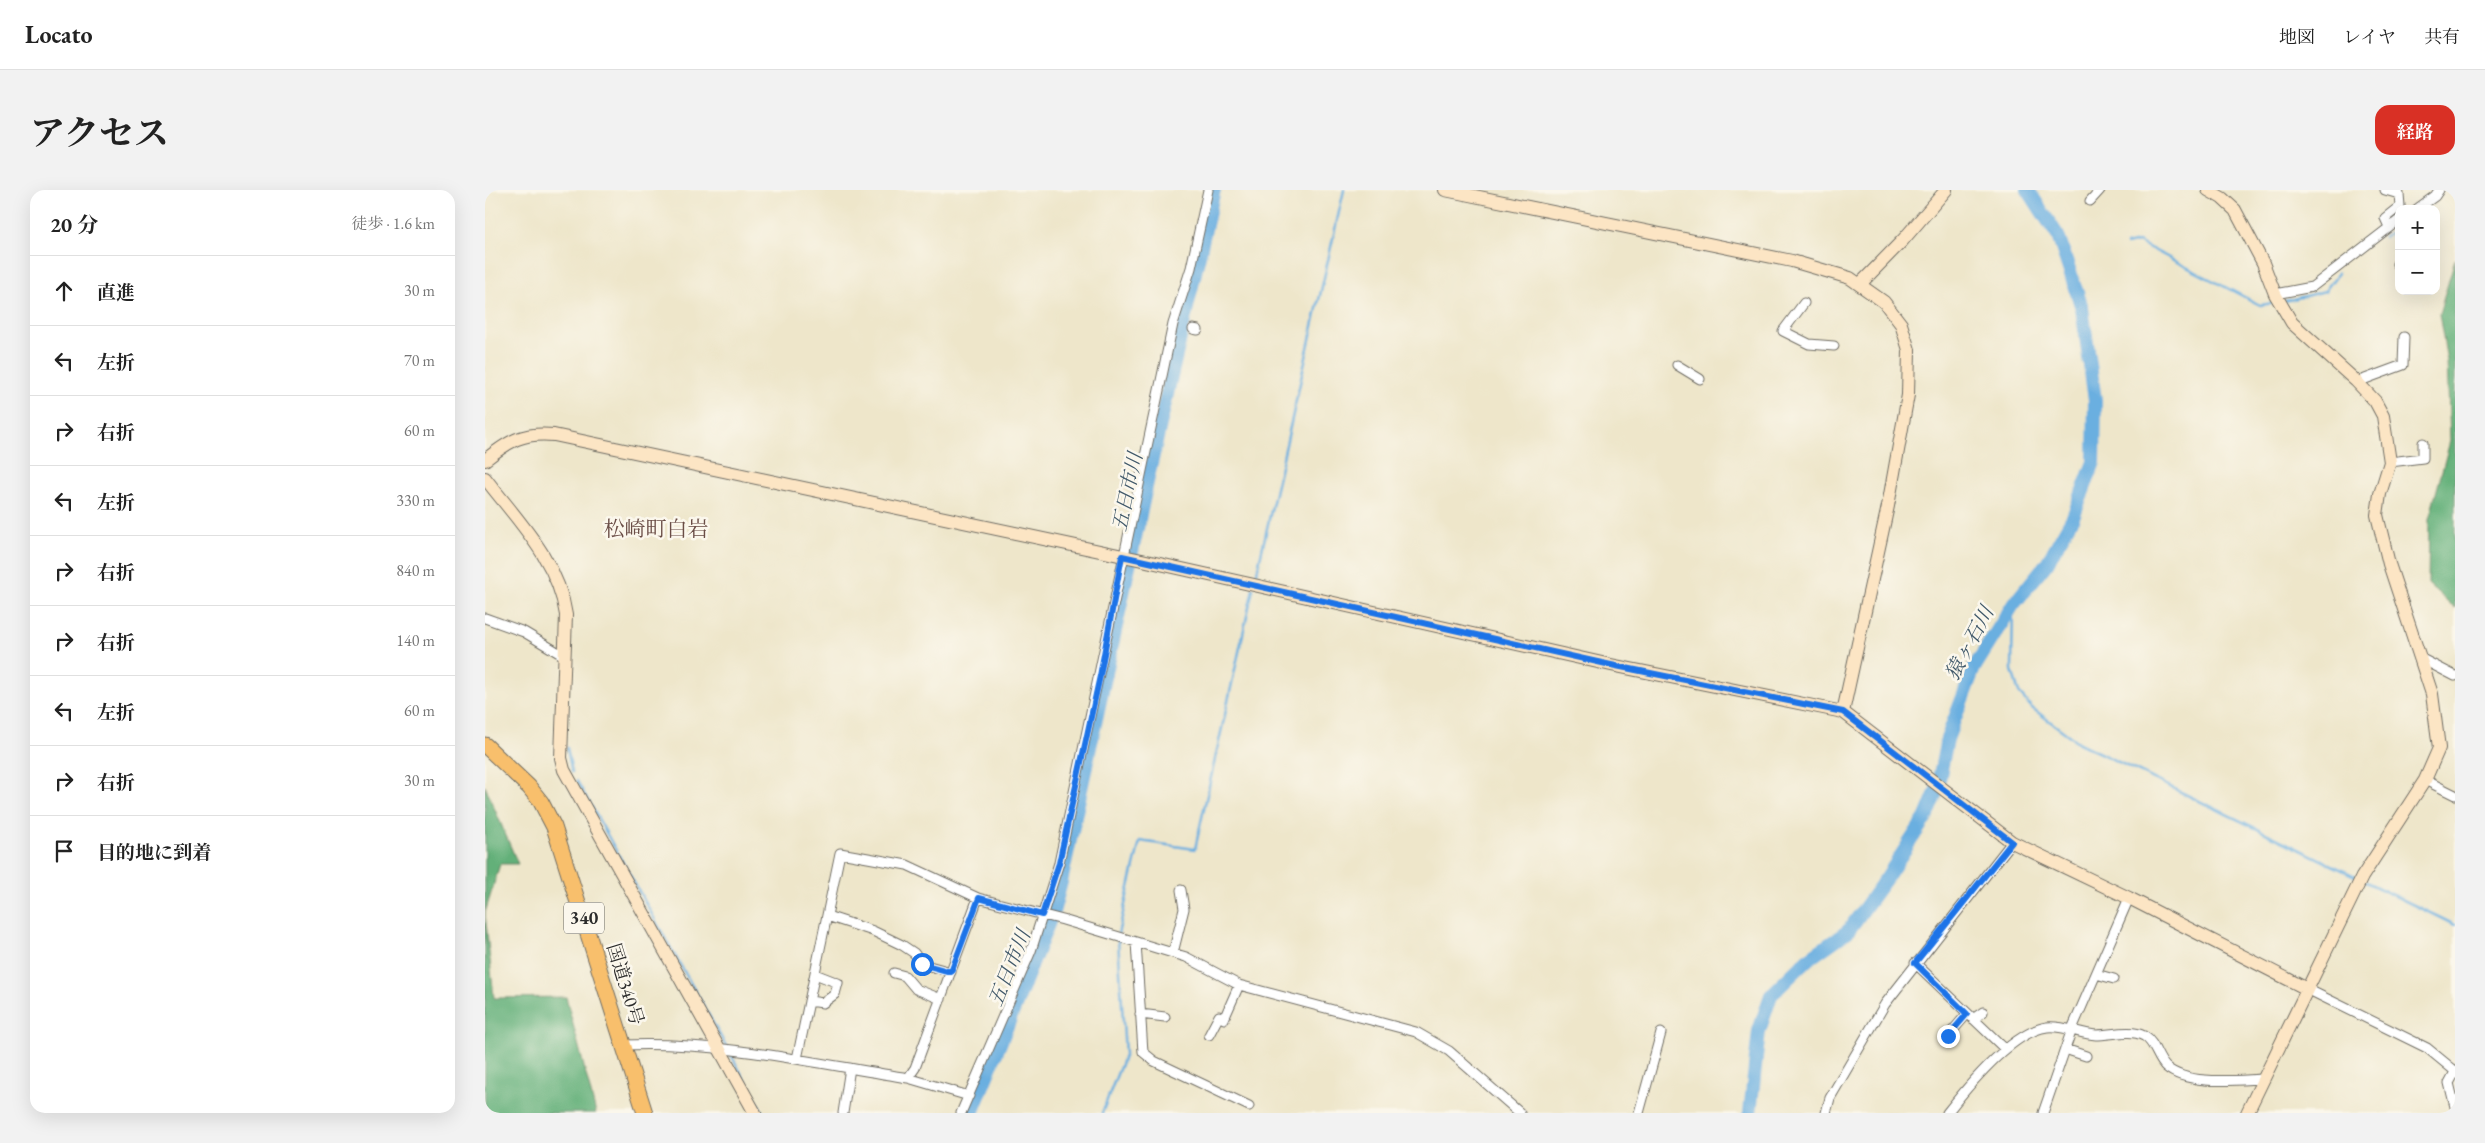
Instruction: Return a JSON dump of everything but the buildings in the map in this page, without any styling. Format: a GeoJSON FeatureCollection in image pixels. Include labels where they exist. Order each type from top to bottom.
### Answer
{"type":"FeatureCollection","features":[{"type":"Feature","properties":{"kind":"highway","name":"国道340号"},"geometry":{"type":"LineString","coordinates":[[485,745],[529,787],[541,802],[554,827],[645,1113]]}},
{"type":"Feature","properties":{"kind":"street"},"geometry":{"type":"LineString","coordinates":[[961,1113],[1031,951],[1059,863],[1173,324],[1191,268],[1208,190]]}},
{"type":"Feature","properties":{"kind":"street"},"geometry":{"type":"LineString","coordinates":[[1445,190],[1792,262],[1850,278],[1884,302],[1901,324],[1909,350],[1910,370],[1888,506],[1843,712]]}},
{"type":"Feature","properties":{"kind":"street"},"geometry":{"type":"LineString","coordinates":[[1863,286],[1863,281],[1903,240],[1946,190]]}},
{"type":"Feature","properties":{"kind":"street"},"geometry":{"type":"LineString","coordinates":[[2090,201],[2101,190]]}},
{"type":"Feature","properties":{"kind":"street"},"geometry":{"type":"LineString","coordinates":[[2208,190],[2222,198],[2235,210],[2291,323],[2357,382],[2375,402],[2383,416],[2390,462],[2380,494],[2377,515],[2389,564],[2433,694],[2439,748],[2435,764],[2362,877],[2247,1113]]}},
{"type":"Feature","properties":{"kind":"street"},"geometry":{"type":"LineString","coordinates":[[2385,190],[2399,194],[2400,206],[2385,218],[2389,227]]}},
{"type":"Feature","properties":{"kind":"street"},"geometry":{"type":"LineString","coordinates":[[2429,205],[2439,190]]}},
{"type":"Feature","properties":{"kind":"street"},"geometry":{"type":"LineString","coordinates":[[2275,294],[2312,286],[2395,223]]}},
{"type":"Feature","properties":{"kind":"street"},"geometry":{"type":"LineString","coordinates":[[1804,303],[1783,331],[1809,344],[1834,346]]}},
{"type":"Feature","properties":{"kind":"street"},"geometry":{"type":"LineString","coordinates":[[2357,382],[2403,364],[2404,337]]}},
{"type":"Feature","properties":{"kind":"street"},"geometry":{"type":"LineString","coordinates":[[1677,365],[1699,379]]}},
{"type":"Feature","properties":{"kind":"street"},"geometry":{"type":"LineString","coordinates":[[485,460],[515,438],[534,434],[554,435],[1142,560],[1573,656],[1843,712],[2012,842],[2129,898],[2427,1048],[2455,1072],[2449,1083],[2455,1107]]}},
{"type":"Feature","properties":{"kind":"street"},"geometry":{"type":"LineString","coordinates":[[2390,462],[2423,458],[2423,443]]}},
{"type":"Feature","properties":{"kind":"street"},"geometry":{"type":"LineString","coordinates":[[485,478],[549,562],[555,574],[565,615],[561,758],[564,770],[755,1113]]}},
{"type":"Feature","properties":{"kind":"street"},"geometry":{"type":"LineString","coordinates":[[485,618],[524,632],[564,656]]}},
{"type":"Feature","properties":{"kind":"street"},"geometry":{"type":"LineString","coordinates":[[2422,659],[2455,676]]}},
{"type":"Feature","properties":{"kind":"street"},"geometry":{"type":"LineString","coordinates":[[2425,780],[2455,795]]}},
{"type":"Feature","properties":{"kind":"street"},"geometry":{"type":"LineString","coordinates":[[1826,1113],[1830,1098],[1885,1004],[1915,963],[2012,842]]}},
{"type":"Feature","properties":{"kind":"street"},"geometry":{"type":"LineString","coordinates":[[797,1059],[840,853],[907,866],[979,898],[1063,920],[1173,953],[1185,957],[1239,985],[1416,1032],[1449,1051],[1520,1113]]}},
{"type":"Feature","properties":{"kind":"street"},"geometry":{"type":"LineString","coordinates":[[1173,953],[1184,909],[1181,890]]}},
{"type":"Feature","properties":{"kind":"street"},"geometry":{"type":"LineString","coordinates":[[908,1078],[915,1068],[979,898]]}},
{"type":"Feature","properties":{"kind":"street"},"geometry":{"type":"LineString","coordinates":[[2043,1113],[2072,1029],[2129,898]]}},
{"type":"Feature","properties":{"kind":"street"},"geometry":{"type":"LineString","coordinates":[[827,916],[873,931],[914,953],[922,964],[951,972]]}},
{"type":"Feature","properties":{"kind":"street"},"geometry":{"type":"LineString","coordinates":[[1136,942],[1143,1052],[1153,1061],[1249,1106]]}},
{"type":"Feature","properties":{"kind":"street"},"geometry":{"type":"LineString","coordinates":[[1915,963],[2005,1050]]}},
{"type":"Feature","properties":{"kind":"street"},"geometry":{"type":"LineString","coordinates":[[894,973],[905,976],[916,989],[941,999]]}},
{"type":"Feature","properties":{"kind":"street"},"geometry":{"type":"LineString","coordinates":[[809,1001],[823,1003],[835,994],[838,983],[815,974]]}},
{"type":"Feature","properties":{"kind":"street"},"geometry":{"type":"LineString","coordinates":[[2095,974],[2114,979]]}},
{"type":"Feature","properties":{"kind":"street"},"geometry":{"type":"LineString","coordinates":[[1209,1035],[1219,1016],[1224,1019],[1239,985]]}},
{"type":"Feature","properties":{"kind":"street"},"geometry":{"type":"LineString","coordinates":[[1948,1036],[1970,1017],[1983,1012]]}},
{"type":"Feature","properties":{"kind":"street"},"geometry":{"type":"LineString","coordinates":[[1140,1014],[1165,1017]]}},
{"type":"Feature","properties":{"kind":"street"},"geometry":{"type":"LineString","coordinates":[[1947,1113],[1982,1072],[2005,1050],[2015,1042],[2047,1027],[2072,1029],[2095,1035],[2137,1033],[2147,1038],[2166,1067],[2192,1079],[2263,1079]]}},
{"type":"Feature","properties":{"kind":"street"},"geometry":{"type":"LineString","coordinates":[[1639,1113],[1661,1033]]}},
{"type":"Feature","properties":{"kind":"street"},"geometry":{"type":"LineString","coordinates":[[624,1044],[660,1043],[718,1048],[797,1059],[908,1078],[969,1096]]}},
{"type":"Feature","properties":{"kind":"street"},"geometry":{"type":"LineString","coordinates":[[2065,1049],[2086,1056]]}},
{"type":"Feature","properties":{"kind":"street"},"geometry":{"type":"LineString","coordinates":[[843,1113],[850,1068]]}},
{"type":"Feature","properties":{"kind":"green space"},"geometry":{"type":"Polygon","coordinates":[[[2455,259],[2455,608],[2428,584],[2429,519],[2450,441],[2447,361],[2439,314],[2455,259]]]}},
{"type":"Feature","properties":{"kind":"green space"},"geometry":{"type":"Polygon","coordinates":[[[485,786],[518,864],[500,864],[485,913],[485,786]]]}},
{"type":"Feature","properties":{"kind":"green space"},"geometry":{"type":"Polygon","coordinates":[[[485,913],[494,998],[566,997],[596,1113],[485,1113],[485,913]]]}},
{"type":"Feature","properties":{"kind":"waterway","name":"五日市川"},"geometry":{"type":"LineString","coordinates":[[972,1113],[1053,912],[1061,882],[1150,468],[1214,190]]}},
{"type":"Feature","properties":{"kind":"waterway"},"geometry":{"type":"LineString","coordinates":[[1255,581],[1344,190]]}},
{"type":"Feature","properties":{"kind":"waterway","name":"猿ヶ石川"},"geometry":{"type":"LineString","coordinates":[[1750,1113],[1759,1031],[1771,995],[1807,960],[1848,931],[1887,877],[1926,817],[1937,790],[1947,739],[1974,668],[2013,605],[2047,563],[2073,517],[2094,462],[2095,400],[2082,308],[2058,236],[2028,190]]}},
{"type":"Feature","properties":{"kind":"waterway"},"geometry":{"type":"LineString","coordinates":[[2384,237],[2395,231]]}},
{"type":"Feature","properties":{"kind":"waterway"},"geometry":{"type":"LineString","coordinates":[[2126,245],[2138,242],[2260,305],[2274,303]]}},
{"type":"Feature","properties":{"kind":"waterway"},"geometry":{"type":"LineString","coordinates":[[2285,301],[2325,291],[2338,273]]}},
{"type":"Feature","properties":{"kind":"waterway"},"geometry":{"type":"LineString","coordinates":[[1118,934],[1140,841],[1195,849],[1253,589]]}},
{"type":"Feature","properties":{"kind":"waterway"},"geometry":{"type":"LineString","coordinates":[[2013,605],[2012,670],[2019,693],[2032,708],[2079,743],[2357,877]]}},
{"type":"Feature","properties":{"kind":"waterway"},"geometry":{"type":"LineString","coordinates":[[567,748],[572,772]]}},
{"type":"Feature","properties":{"kind":"waterway"},"geometry":{"type":"LineString","coordinates":[[577,781],[726,1046]]}},
{"type":"Feature","properties":{"kind":"waterway"},"geometry":{"type":"LineString","coordinates":[[2364,881],[2455,925]]}},
{"type":"Feature","properties":{"kind":"waterway"},"geometry":{"type":"LineString","coordinates":[[1102,1113],[1125,1054],[1118,939]]}},
{"type":"Feature","properties":{"kind":"waterway"},"geometry":{"type":"LineString","coordinates":[[729,1051],[763,1113]]}},
{"type":"Feature","properties":{"kind":"district","name":"松崎町白岩"},"geometry":{"type":"Point","coordinates":[656,529]}},
{"type":"Feature","properties":{"kind":"route"},"geometry":{"type":"LineString","coordinates":[[922,964],[951,972],[979,898],[1042,915],[1059,863],[1100,676],[1119,582],[1122,556],[1611,665],[1843,712],[2012,842],[1915,963],[1967,1014],[1948,1036]]}}]}
